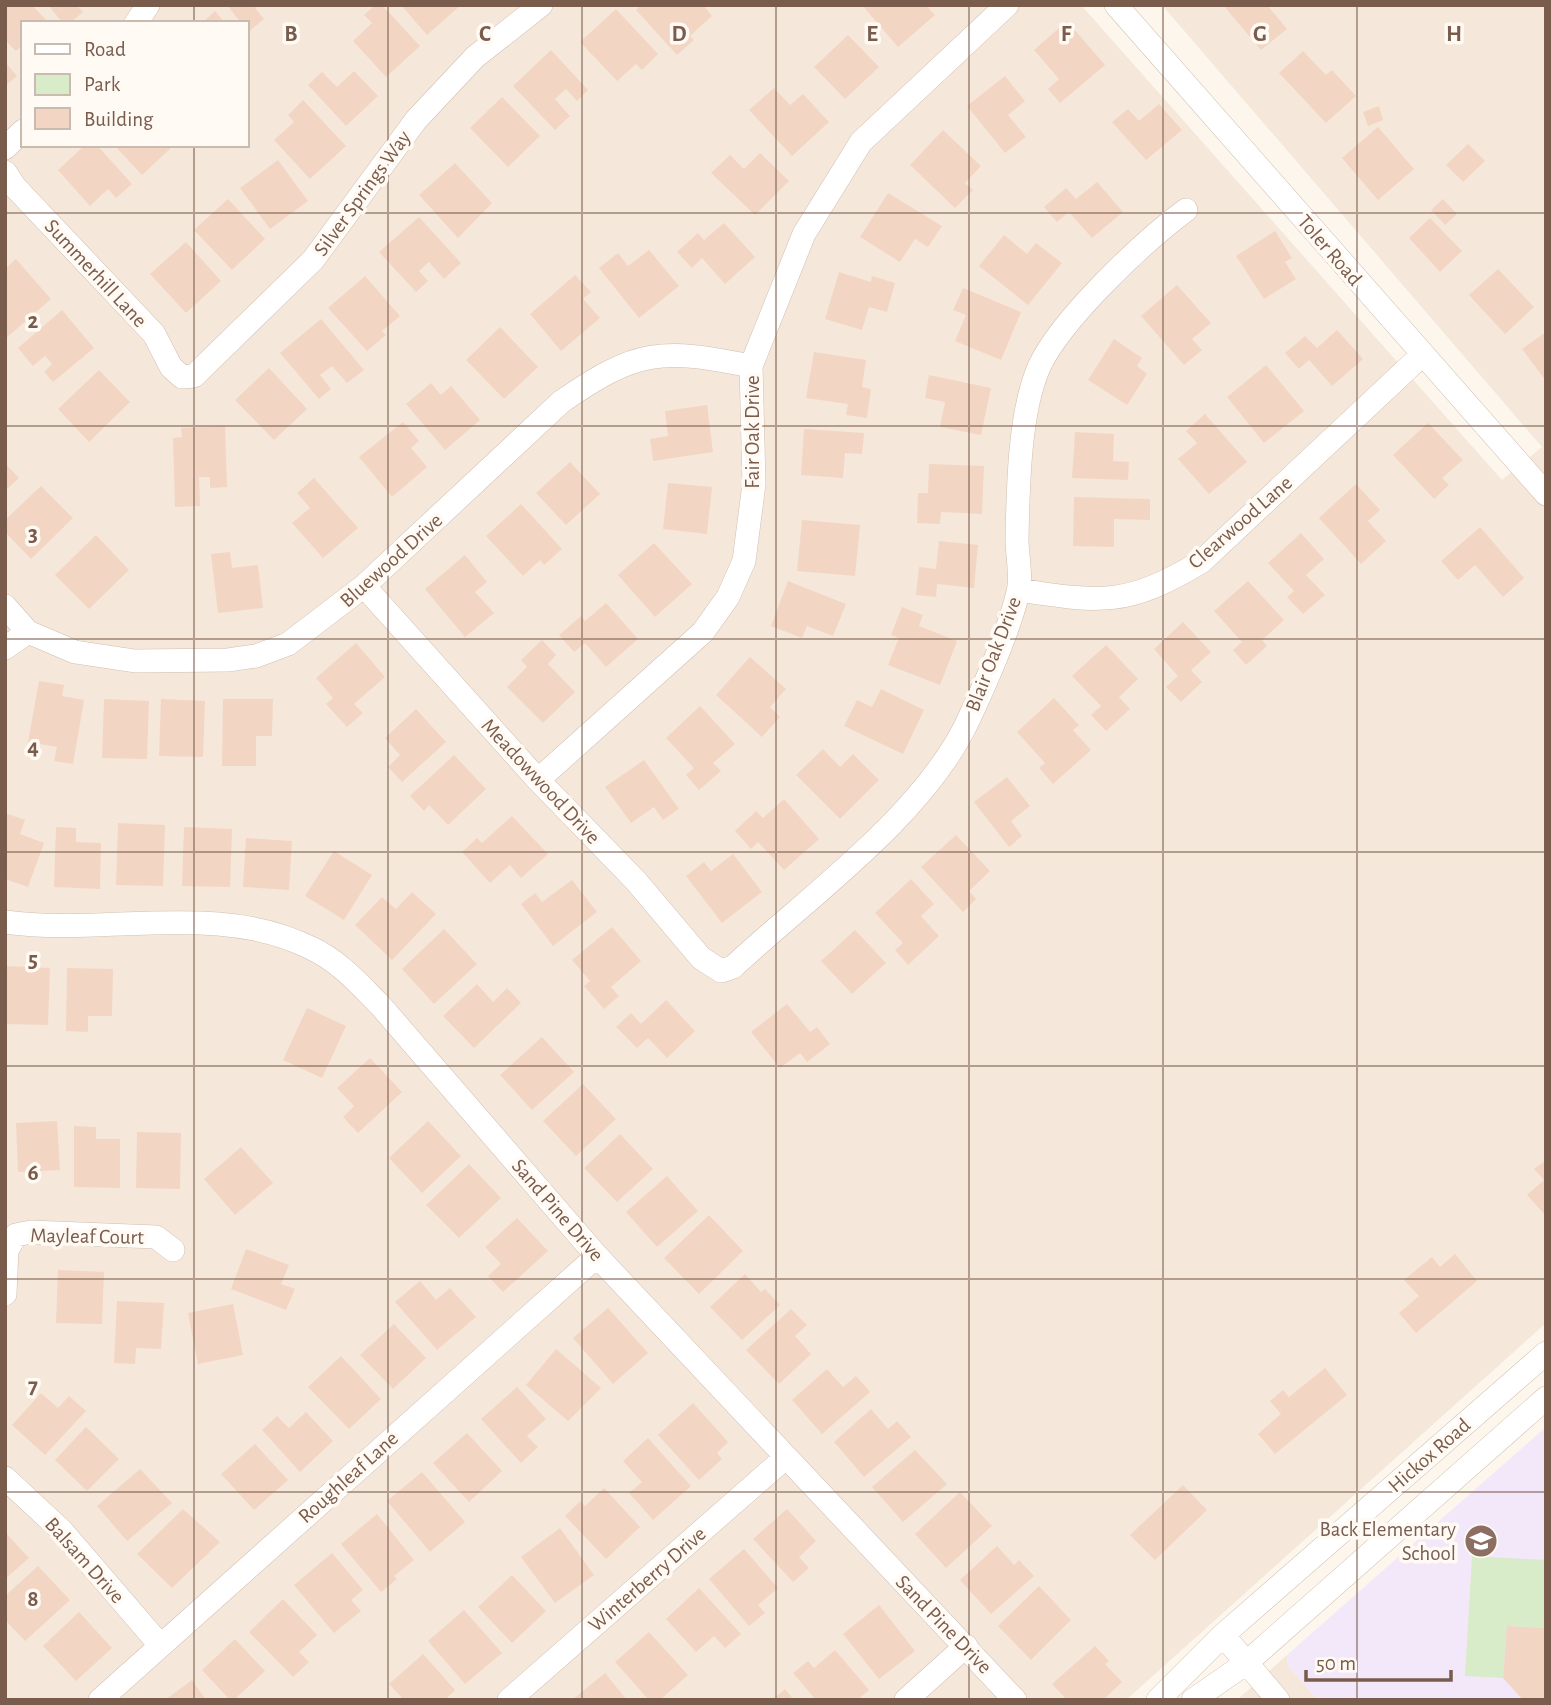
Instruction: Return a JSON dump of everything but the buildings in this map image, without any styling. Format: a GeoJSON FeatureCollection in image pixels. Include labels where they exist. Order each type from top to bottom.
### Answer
{"type":"FeatureCollection","features":[{"type":"Feature","properties":{"kind":"street"},"geometry":{"type":"LineString","coordinates":[[137,21],[148,5]]}},
{"type":"Feature","properties":{"kind":"street","name":"Silver Springs Way"},"geometry":{"type":"LineString","coordinates":[[182,377],[194,376],[313,260],[416,120],[475,57],[541,5]]}},
{"type":"Feature","properties":{"kind":"street","name":"Fair Oak Drive"},"geometry":{"type":"LineString","coordinates":[[538,780],[703,632],[728,597],[744,562],[754,484],[751,366],[804,234],[861,142],[1007,5]]}},
{"type":"Feature","properties":{"kind":"street","name":"Toler Road"},"geometry":{"type":"LineString","coordinates":[[1116,5],[1546,494]]}},
{"type":"Feature","properties":{"kind":"street"},"geometry":{"type":"LineString","coordinates":[[5,148],[21,133]]}},
{"type":"Feature","properties":{"kind":"street","name":"Summerhill Lane"},"geometry":{"type":"LineString","coordinates":[[5,172],[15,187],[154,334],[171,367],[182,377]]}},
{"type":"Feature","properties":{"kind":"street","name":"Blair Oak Drive"},"geometry":{"type":"LineString","coordinates":[[721,971],[733,967],[884,832],[929,780],[965,727],[988,675],[1019,590],[1017,538],[1023,451],[1029,395],[1040,365],[1082,308],[1153,234],[1186,209]]}},
{"type":"Feature","properties":{"kind":"street","name":"Bluewood Drive"},"geometry":{"type":"LineString","coordinates":[[5,606],[28,632],[75,652],[111,659],[228,660],[256,656],[288,644],[364,586],[562,402],[597,377],[631,360],[660,356],[694,355],[751,366]]}},
{"type":"Feature","properties":{"kind":"street","name":"Clearwood Lane"},"geometry":{"type":"LineString","coordinates":[[1019,590],[1082,600],[1115,600],[1166,583],[1201,562],[1422,355]]}},
{"type":"Feature","properties":{"kind":"street","name":"Meadowwood Drive"},"geometry":{"type":"LineString","coordinates":[[364,586],[538,780],[636,881],[701,958],[721,971]]}},
{"type":"Feature","properties":{"kind":"street"},"geometry":{"type":"LineString","coordinates":[[5,648],[28,632]]}},
{"type":"Feature","properties":{"kind":"street","name":"Sand Pine Drive"},"geometry":{"type":"LineString","coordinates":[[5,922],[211,924],[245,928],[312,948],[345,970],[380,1005],[597,1256],[1015,1700]]}},
{"type":"Feature","properties":{"kind":"street","name":"Mayleaf Court"},"geometry":{"type":"LineString","coordinates":[[5,1294],[7,1251],[16,1235],[31,1232],[156,1237],[173,1250]]}},
{"type":"Feature","properties":{"kind":"street","name":"Roughleaf Lane"},"geometry":{"type":"LineString","coordinates":[[100,1700],[597,1256]]}},
{"type":"Feature","properties":{"kind":"street","name":"Hickox Road"},"geometry":{"type":"LineString","coordinates":[[1158,1700],[1223,1635],[1546,1353]]}},
{"type":"Feature","properties":{"kind":"street"},"geometry":{"type":"LineString","coordinates":[[1430,1500],[1424,1481],[1429,1466],[1546,1364]]}},
{"type":"Feature","properties":{"kind":"street","name":"Hickox Road"},"geometry":{"type":"LineString","coordinates":[[1193,1700],[1245,1664],[1546,1398]]}},
{"type":"Feature","properties":{"kind":"street","name":"Winterberry Drive"},"geometry":{"type":"LineString","coordinates":[[509,1700],[785,1458]]}},
{"type":"Feature","properties":{"kind":"street","name":"Balsam Drive"},"geometry":{"type":"LineString","coordinates":[[5,1478],[62,1531],[160,1645]]}},
{"type":"Feature","properties":{"kind":"street"},"geometry":{"type":"LineString","coordinates":[[1223,1635],[1278,1700]]}},
{"type":"Feature","properties":{"kind":"street"},"geometry":{"type":"LineString","coordinates":[[906,1700],[966,1646]]}},
{"type":"Feature","properties":{"kind":"shaded area"},"geometry":{"type":"Polygon","coordinates":[[[5,5],[1081,5],[1502,480],[1542,447],[1162,5],[1546,5],[1546,1323],[1126,1700],[5,1700],[5,5]]]}},
{"type":"Feature","properties":{"kind":"shaded area","name":"Back Elementary School"},"geometry":{"type":"Polygon","coordinates":[[[1546,1427],[1546,1700],[1318,1700],[1288,1666],[1287,1655],[1546,1427]]]}},
{"type":"Feature","properties":{"kind":"shaded area"},"geometry":{"type":"Polygon","coordinates":[[[1287,1655],[1288,1666],[1318,1700],[1237,1700],[1287,1655]]]}},
{"type":"Feature","properties":{"kind":"green space"},"geometry":{"type":"Polygon","coordinates":[[[1472,1556],[1546,1560],[1546,1628],[1507,1626],[1503,1678],[1465,1676],[1472,1556]]]}},
{"type":"Feature","properties":{"kind":"place","name":"Back Elementary School"},"geometry":{"type":"Point","coordinates":[1481,1541]}}]}
